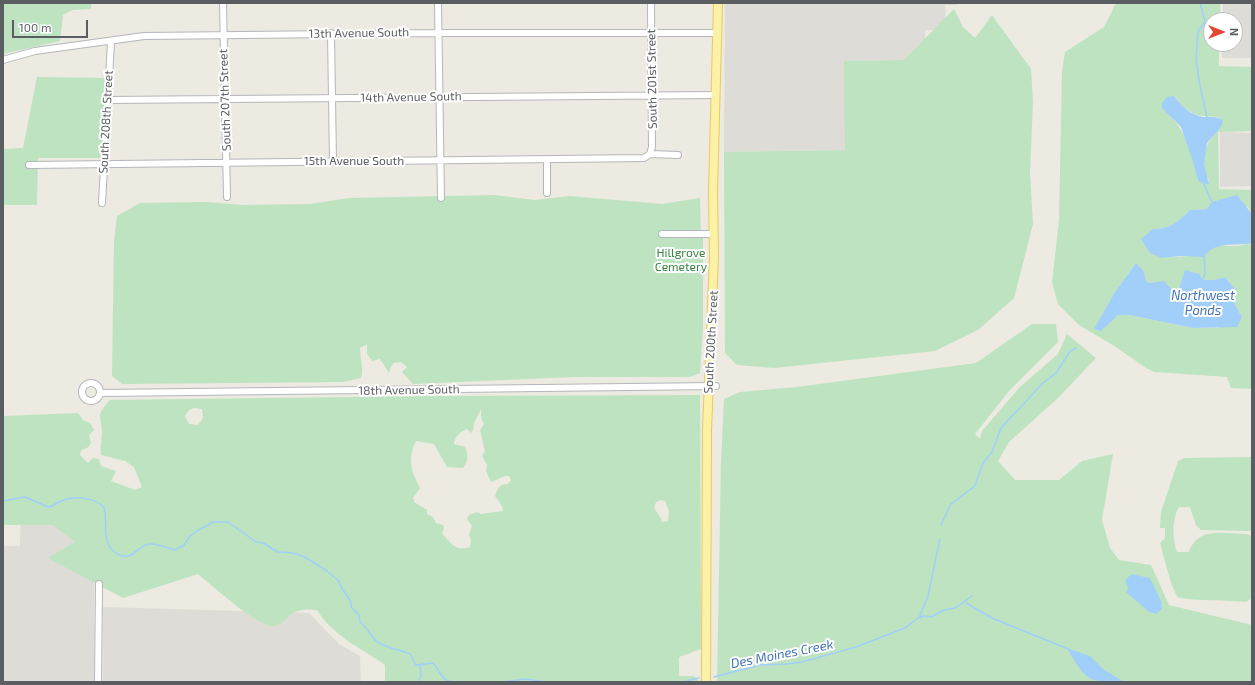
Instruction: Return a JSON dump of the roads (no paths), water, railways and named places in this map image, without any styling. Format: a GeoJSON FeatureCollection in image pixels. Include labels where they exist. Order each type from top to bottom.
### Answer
{"type":"FeatureCollection","features":[{"type":"Feature","properties":{"kind":"main road","name":"South 200th Street"},"geometry":{"type":"LineString","coordinates":[[706,682],[712,386],[714,234],[713,192],[718,3]]}},
{"type":"Feature","properties":{"kind":"street","name":"South 207th Street"},"geometry":{"type":"LineString","coordinates":[[223,3],[227,197]]}},
{"type":"Feature","properties":{"kind":"street"},"geometry":{"type":"LineString","coordinates":[[438,3],[441,198]]}},
{"type":"Feature","properties":{"kind":"street","name":"South 201st Street"},"geometry":{"type":"LineString","coordinates":[[650,154],[652,147],[651,3]]}},
{"type":"Feature","properties":{"kind":"street","name":"13th Avenue South"},"geometry":{"type":"LineString","coordinates":[[3,60],[35,51],[111,42],[144,36],[331,33],[717,33]]}},
{"type":"Feature","properties":{"kind":"street"},"geometry":{"type":"LineString","coordinates":[[331,33],[333,162]]}},
{"type":"Feature","properties":{"kind":"street","name":"South 208th Street"},"geometry":{"type":"LineString","coordinates":[[102,203],[111,42]]}},
{"type":"Feature","properties":{"kind":"street","name":"14th Avenue South"},"geometry":{"type":"LineString","coordinates":[[107,100],[715,95]]}},
{"type":"Feature","properties":{"kind":"street","name":"15th Avenue South"},"geometry":{"type":"LineString","coordinates":[[29,165],[547,160],[644,158],[650,154],[678,155]]}},
{"type":"Feature","properties":{"kind":"street"},"geometry":{"type":"LineString","coordinates":[[547,160],[547,192]]}},
{"type":"Feature","properties":{"kind":"street"},"geometry":{"type":"LineString","coordinates":[[662,234],[714,234]]}},
{"type":"Feature","properties":{"kind":"street","name":"18th Avenue South"},"geometry":{"type":"LineString","coordinates":[[101,393],[712,386]]}},
{"type":"Feature","properties":{"kind":"street"},"geometry":{"type":"LineString","coordinates":[[98,682],[99,584]]}},
{"type":"Feature","properties":{"kind":"water"},"geometry":{"type":"Polygon","coordinates":[[[1174,96],[1191,113],[1202,117],[1214,117],[1223,121],[1221,127],[1207,143],[1204,164],[1209,185],[1198,181],[1181,127],[1162,108],[1162,103],[1167,97],[1174,96]]]}},
{"type":"Feature","properties":{"kind":"water","name":"Northwest Ponds"},"geometry":{"type":"Polygon","coordinates":[[[1237,195],[1252,214],[1252,243],[1219,246],[1208,252],[1204,257],[1181,256],[1162,258],[1150,253],[1141,239],[1153,229],[1164,228],[1173,224],[1190,210],[1207,209],[1212,202],[1237,195]]]}},
{"type":"Feature","properties":{"kind":"water","name":"Northwest Ponds"},"geometry":{"type":"Polygon","coordinates":[[[1136,263],[1143,270],[1146,281],[1150,283],[1164,281],[1177,295],[1185,270],[1199,274],[1203,280],[1214,280],[1225,277],[1234,288],[1232,299],[1242,317],[1237,327],[1193,328],[1129,315],[1118,315],[1101,331],[1094,329],[1115,292],[1136,263]]]}},
{"type":"Feature","properties":{"kind":"water"},"geometry":{"type":"Polygon","coordinates":[[[1131,574],[1150,578],[1161,601],[1162,609],[1156,614],[1149,612],[1126,592],[1128,588],[1125,581],[1131,574]]]}},
{"type":"Feature","properties":{"kind":"water"},"geometry":{"type":"Polygon","coordinates":[[[1067,648],[1090,656],[1103,669],[1124,682],[1101,681],[1088,677],[1078,667],[1067,648]]]}},
{"type":"Feature","properties":{"kind":"waterway","name":"Des Moines Creek"},"geometry":{"type":"LineString","coordinates":[[1200,3],[1205,21],[1198,32],[1196,60],[1207,117]]}},
{"type":"Feature","properties":{"kind":"waterway","name":"Des Moines Creek"},"geometry":{"type":"LineString","coordinates":[[1203,182],[1212,202]]}},
{"type":"Feature","properties":{"kind":"waterway","name":"Des Moines Creek"},"geometry":{"type":"LineString","coordinates":[[1202,281],[1205,274],[1204,256]]}},
{"type":"Feature","properties":{"kind":"waterway","name":"Des Moines Creek"},"geometry":{"type":"LineString","coordinates":[[941,525],[951,504],[975,486],[983,463],[992,452],[1001,428],[1043,383],[1056,373],[1070,351],[1076,348]]}},
{"type":"Feature","properties":{"kind":"waterway","name":"Des Moines Creek"},"geometry":{"type":"LineString","coordinates":[[3,501],[25,497],[48,507],[70,498],[83,498],[94,501],[104,507],[106,537],[108,544],[113,551],[123,556],[131,555],[149,544],[159,545],[175,550],[184,545],[190,536],[213,522],[228,522],[256,542],[263,543],[278,552],[293,553],[305,557],[327,571],[339,581],[341,587],[351,602],[351,607],[359,615],[360,622],[366,627],[376,641],[410,654],[416,665],[433,663],[443,677],[453,682]]}},
{"type":"Feature","properties":{"kind":"waterway","name":"Des Moines Creek"},"geometry":{"type":"LineString","coordinates":[[919,618],[928,596],[940,539]]}},
{"type":"Feature","properties":{"kind":"waterway","name":"Des Moines Creek"},"geometry":{"type":"LineString","coordinates":[[714,677],[760,665],[802,662],[856,647],[905,628],[918,618],[924,616],[931,617],[944,610],[955,608],[972,596]]}},
{"type":"Feature","properties":{"kind":"waterway","name":"Des Moines Creek"},"geometry":{"type":"LineString","coordinates":[[966,603],[992,618],[1068,649]]}},
{"type":"Feature","properties":{"kind":"waterway","name":"Des Moines Creek"},"geometry":{"type":"LineString","coordinates":[[418,682],[421,676],[420,665]]}},
{"type":"Feature","properties":{"kind":"waterway","name":"Des Moines Creek"},"geometry":{"type":"LineString","coordinates":[[682,682],[699,678]]}},
{"type":"Feature","properties":{"kind":"waterway","name":"Des Moines Creek"},"geometry":{"type":"LineString","coordinates":[[502,682],[525,679],[547,682]]}},
{"type":"Feature","properties":{"kind":"park label","name":"Hillgrove Cemetery"},"geometry":{"type":"Point","coordinates":[681,260]}}]}
